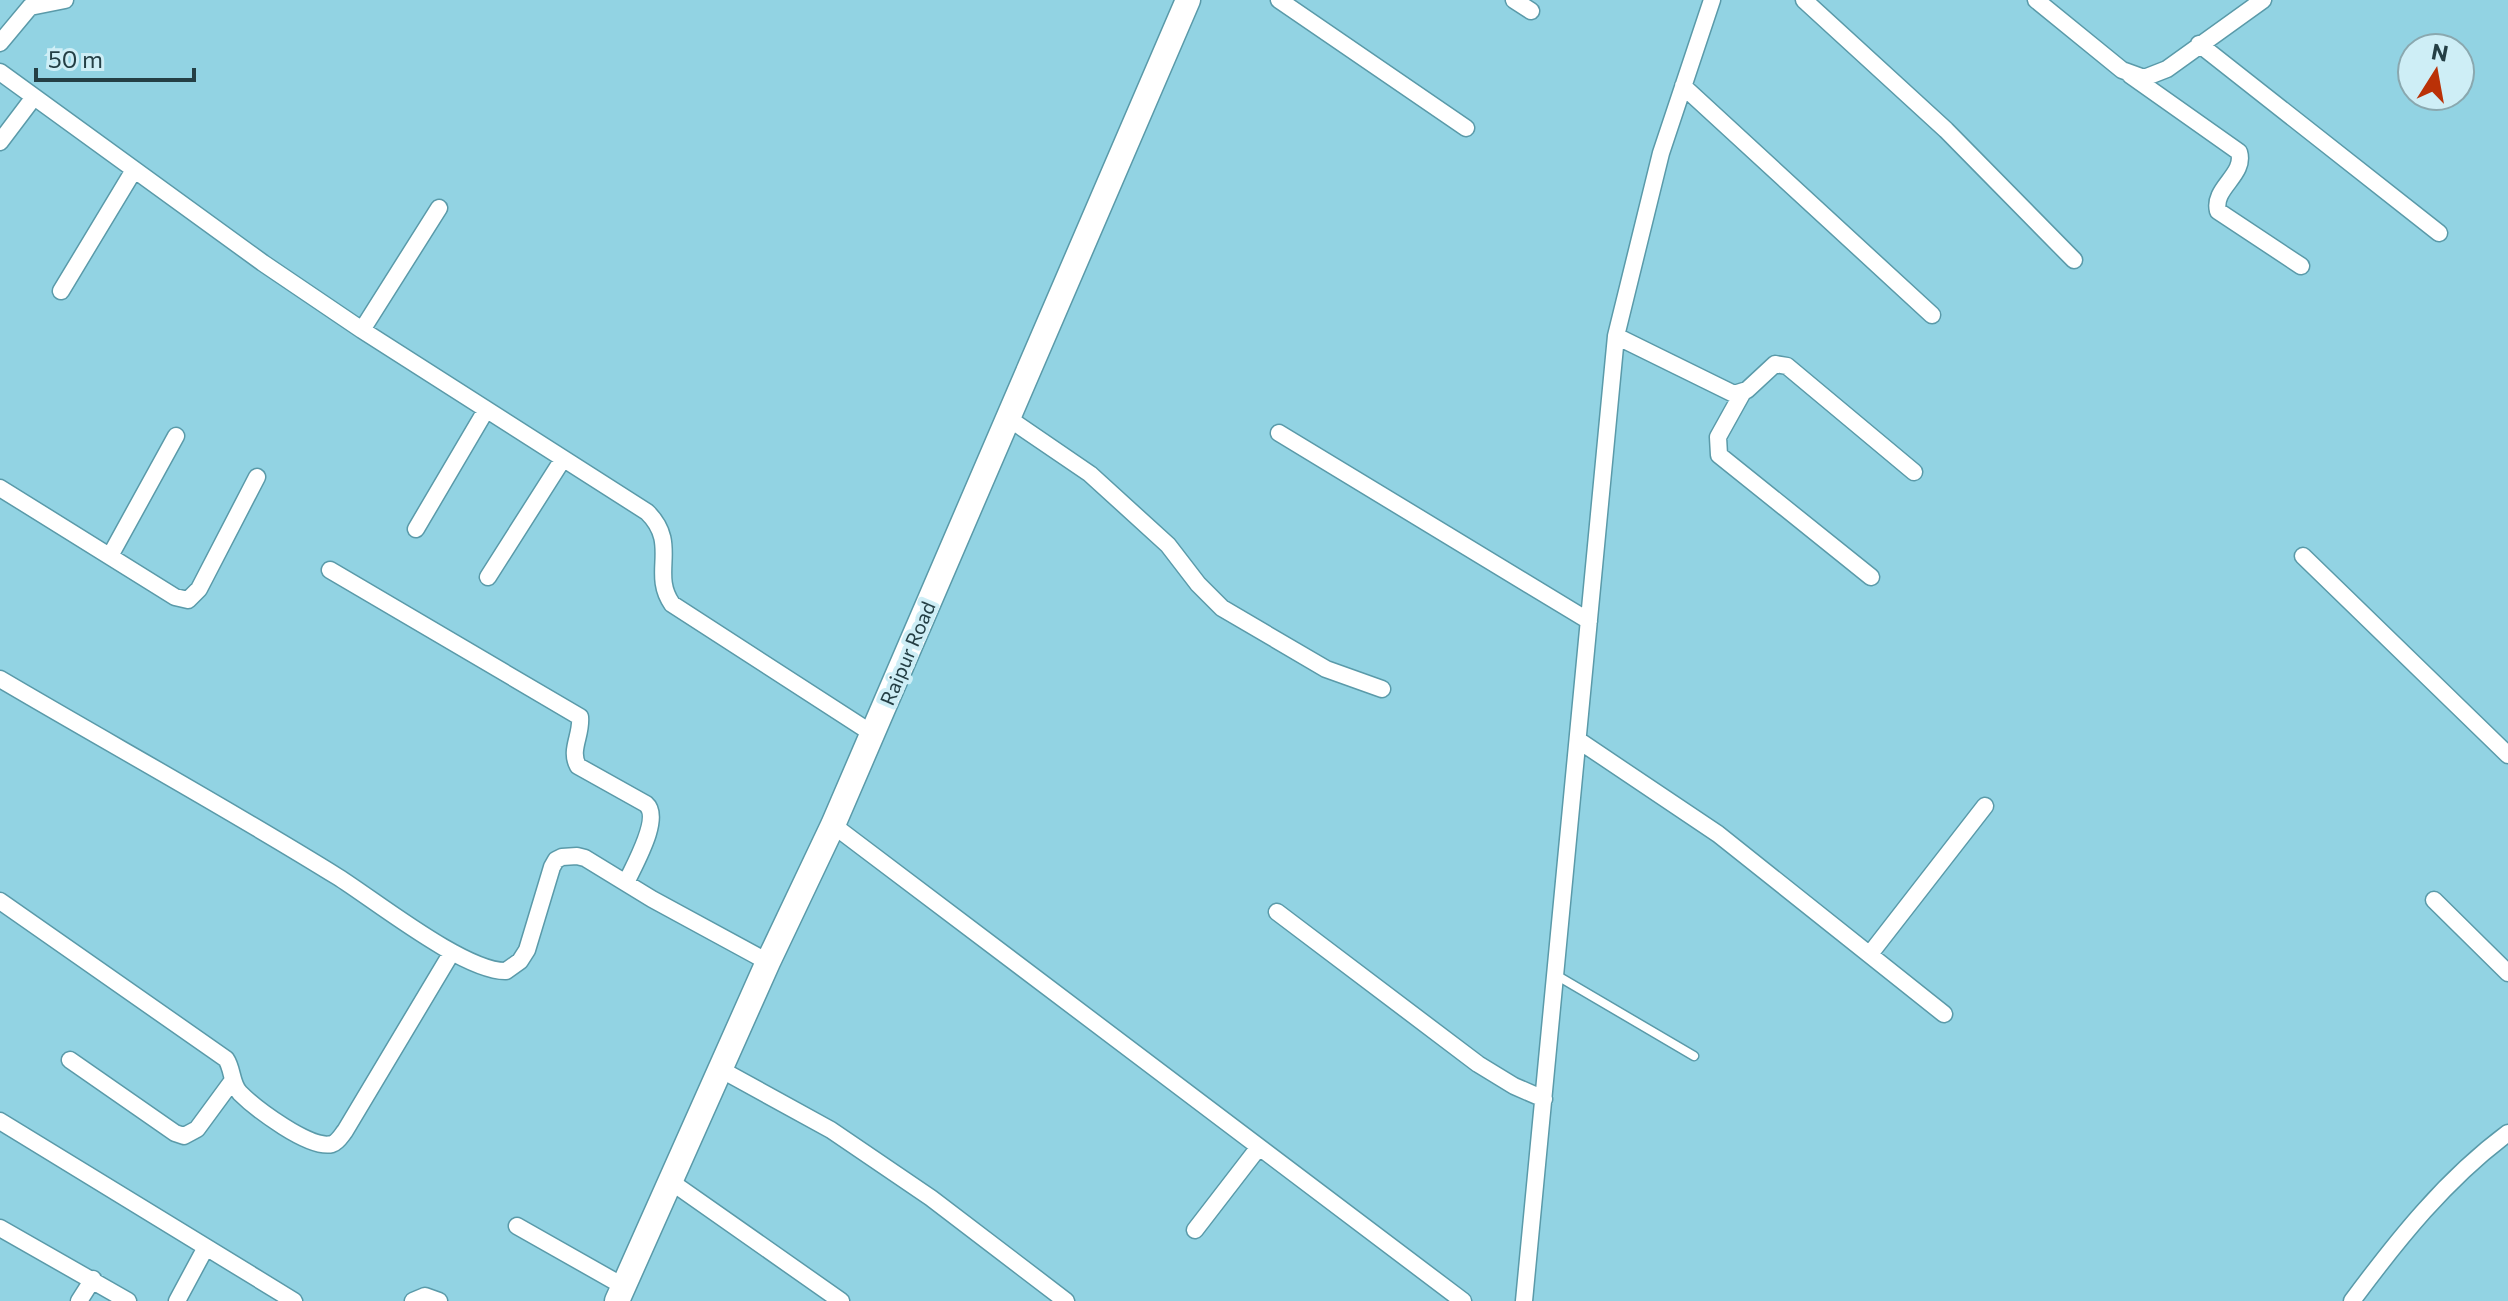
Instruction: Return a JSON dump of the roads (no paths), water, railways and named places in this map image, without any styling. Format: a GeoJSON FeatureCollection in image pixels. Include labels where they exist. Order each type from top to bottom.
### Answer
{"type":"FeatureCollection","features":[{"type":"Feature","properties":{"kind":"main road","name":"Raipur Road"},"geometry":{"type":"LineString","coordinates":[[620,1293],[873,734],[1188,0]]}},
{"type":"Feature","properties":{"kind":"street"},"geometry":{"type":"LineString","coordinates":[[0,43],[30,7],[65,0]]}},
{"type":"Feature","properties":{"kind":"street"},"geometry":{"type":"LineString","coordinates":[[1279,0],[1466,128]]}},
{"type":"Feature","properties":{"kind":"street"},"geometry":{"type":"LineString","coordinates":[[1514,0],[1531,11]]}},
{"type":"Feature","properties":{"kind":"street"},"geometry":{"type":"LineString","coordinates":[[1524,1301],[1616,336],[1661,153],[1712,0]]}},
{"type":"Feature","properties":{"kind":"street"},"geometry":{"type":"LineString","coordinates":[[1804,0],[1946,130],[2074,260]]}},
{"type":"Feature","properties":{"kind":"street"},"geometry":{"type":"LineString","coordinates":[[2036,0],[2098,53],[2239,152],[2238,167],[2218,197],[2218,211],[2301,266]]}},
{"type":"Feature","properties":{"kind":"street"},"geometry":{"type":"LineString","coordinates":[[2130,75],[2144,78],[2156,75],[2263,0]]}},
{"type":"Feature","properties":{"kind":"street"},"geometry":{"type":"LineString","coordinates":[[2199,44],[2439,233]]}},
{"type":"Feature","properties":{"kind":"street"},"geometry":{"type":"LineString","coordinates":[[0,72],[362,330],[647,512],[661,528],[664,540],[664,589],[666,597],[679,611],[873,734]]}},
{"type":"Feature","properties":{"kind":"street"},"geometry":{"type":"LineString","coordinates":[[1683,86],[1932,315]]}},
{"type":"Feature","properties":{"kind":"street"},"geometry":{"type":"LineString","coordinates":[[0,142],[34,97]]}},
{"type":"Feature","properties":{"kind":"street"},"geometry":{"type":"LineString","coordinates":[[61,291],[134,170]]}},
{"type":"Feature","properties":{"kind":"street"},"geometry":{"type":"LineString","coordinates":[[362,330],[439,208]]}},
{"type":"Feature","properties":{"kind":"street"},"geometry":{"type":"LineString","coordinates":[[1616,336],[1724,390],[1734,394],[1743,392]]}},
{"type":"Feature","properties":{"kind":"street"},"geometry":{"type":"LineString","coordinates":[[1871,577],[1719,455],[1718,437],[1743,392],[1775,364],[1787,366],[1914,472]]}},
{"type":"Feature","properties":{"kind":"street"},"geometry":{"type":"LineString","coordinates":[[416,529],[486,410]]}},
{"type":"Feature","properties":{"kind":"street"},"geometry":{"type":"LineString","coordinates":[[1008,418],[1090,474],[1168,545],[1204,591],[1222,608],[1326,669],[1382,689]]}},
{"type":"Feature","properties":{"kind":"street"},"geometry":{"type":"LineString","coordinates":[[1279,433],[1589,621]]}},
{"type":"Feature","properties":{"kind":"street"},"geometry":{"type":"LineString","coordinates":[[110,556],[176,436]]}},
{"type":"Feature","properties":{"kind":"street"},"geometry":{"type":"LineString","coordinates":[[488,577],[563,459]]}},
{"type":"Feature","properties":{"kind":"street"},"geometry":{"type":"LineString","coordinates":[[0,488],[175,597],[188,600],[199,589],[257,477]]}},
{"type":"Feature","properties":{"kind":"street"},"geometry":{"type":"LineString","coordinates":[[2303,556],[2508,755]]}},
{"type":"Feature","properties":{"kind":"street"},"geometry":{"type":"LineString","coordinates":[[330,570],[577,714],[582,723],[574,756],[578,766],[646,804],[652,813],[651,824],[626,883]]}},
{"type":"Feature","properties":{"kind":"street"},"geometry":{"type":"LineString","coordinates":[[0,679],[337,877],[482,969],[506,971],[513,968],[527,950],[552,867],[556,860],[568,855],[585,858],[768,962]]}},
{"type":"Feature","properties":{"kind":"street"},"geometry":{"type":"LineString","coordinates":[[1578,740],[1718,834],[1944,1014]]}},
{"type":"Feature","properties":{"kind":"street"},"geometry":{"type":"LineString","coordinates":[[1870,954],[1985,806]]}},
{"type":"Feature","properties":{"kind":"street"},"geometry":{"type":"LineString","coordinates":[[833,825],[1463,1301]]}},
{"type":"Feature","properties":{"kind":"street"},"geometry":{"type":"LineString","coordinates":[[2434,900],[2508,973]]}},
{"type":"Feature","properties":{"kind":"street"},"geometry":{"type":"LineString","coordinates":[[0,901],[226,1059],[239,1092],[288,1129],[317,1143],[335,1142],[345,1131],[452,952]]}},
{"type":"Feature","properties":{"kind":"street"},"geometry":{"type":"LineString","coordinates":[[1277,912],[1478,1064],[1514,1086],[1544,1099]]}},
{"type":"Feature","properties":{"kind":"street"},"geometry":{"type":"LineString","coordinates":[[70,1060],[175,1133],[184,1136],[197,1129],[233,1080]]}},
{"type":"Feature","properties":{"kind":"street"},"geometry":{"type":"LineString","coordinates":[[720,1069],[831,1130],[931,1198],[1066,1301]]}},
{"type":"Feature","properties":{"kind":"street"},"geometry":{"type":"LineString","coordinates":[[0,1121],[294,1301]]}},
{"type":"Feature","properties":{"kind":"street"},"geometry":{"type":"LineString","coordinates":[[2352,1301],[2422,1212],[2508,1133]]}},
{"type":"Feature","properties":{"kind":"street"},"geometry":{"type":"LineString","coordinates":[[1195,1230],[1259,1147]]}},
{"type":"Feature","properties":{"kind":"street"},"geometry":{"type":"LineString","coordinates":[[670,1181],[841,1301]]}},
{"type":"Feature","properties":{"kind":"street"},"geometry":{"type":"LineString","coordinates":[[517,1226],[620,1293]]}},
{"type":"Feature","properties":{"kind":"street"},"geometry":{"type":"LineString","coordinates":[[0,1228],[128,1301]]}},
{"type":"Feature","properties":{"kind":"street"},"geometry":{"type":"LineString","coordinates":[[177,1301],[206,1247]]}},
{"type":"Feature","properties":{"kind":"street"},"geometry":{"type":"LineString","coordinates":[[79,1301],[93,1279]]}},
{"type":"Feature","properties":{"kind":"street"},"geometry":{"type":"LineString","coordinates":[[413,1301],[425,1296],[439,1301]]}},
{"type":"Feature","properties":{"kind":"lane"},"geometry":{"type":"LineString","coordinates":[[1556,974],[1694,1056]]}}]}
